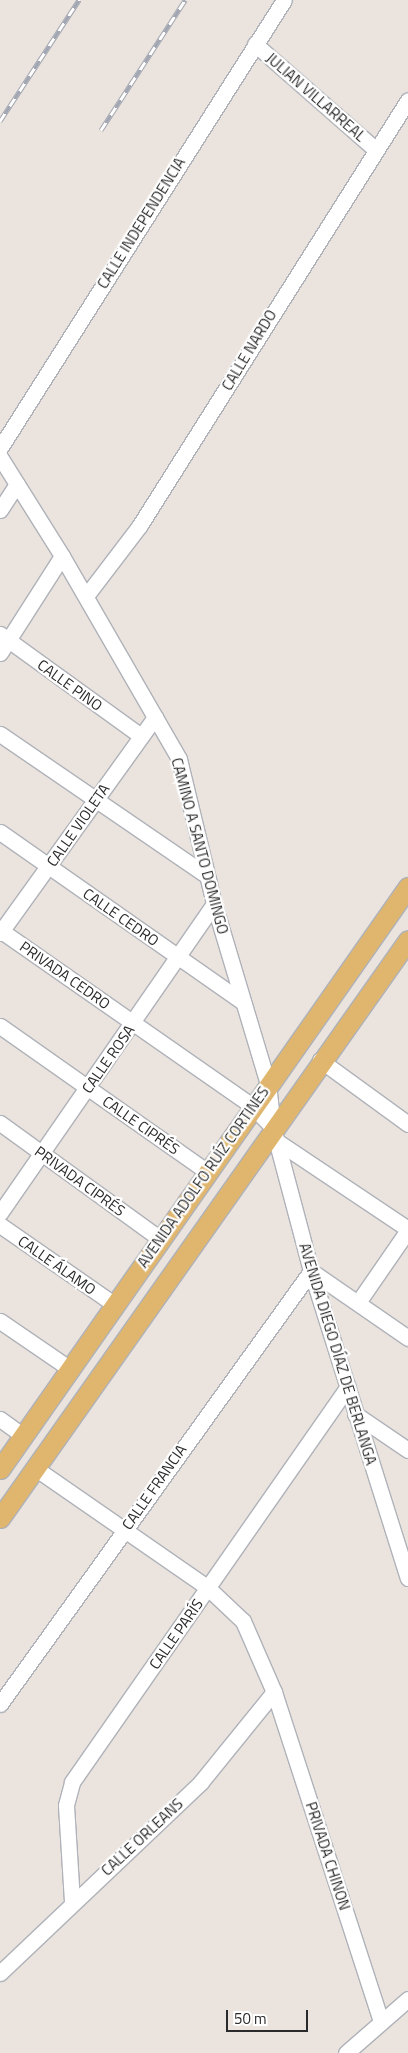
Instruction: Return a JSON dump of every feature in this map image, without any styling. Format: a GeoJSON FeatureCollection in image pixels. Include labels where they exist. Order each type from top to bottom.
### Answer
{"type":"FeatureCollection","features":[{"type":"Feature","properties":{"kind":"main road","name":"AVENIDA ADOLFO RUÍZ CORTINES"},"geometry":{"type":"LineString","coordinates":[[0,1469],[115,1306],[252,1106],[408,887]]}},
{"type":"Feature","properties":{"kind":"main road","name":"AVENIDA ADOLFO RUÍZ CORTINES"},"geometry":{"type":"LineString","coordinates":[[0,1518],[274,1134],[320,1060],[408,940]]}},
{"type":"Feature","properties":{"kind":"street","name":"CALLE INDEPENDENCIA"},"geometry":{"type":"LineString","coordinates":[[0,448],[284,0]]}},
{"type":"Feature","properties":{"kind":"street","name":"JULIAN VILLARREAL"},"geometry":{"type":"LineString","coordinates":[[255,44],[376,150]]}},
{"type":"Feature","properties":{"kind":"street","name":"CALLE NARDO"},"geometry":{"type":"LineString","coordinates":[[86,596],[140,525],[408,100]]}},
{"type":"Feature","properties":{"kind":"street"},"geometry":{"type":"LineString","coordinates":[[0,457],[86,596]]}},
{"type":"Feature","properties":{"kind":"street"},"geometry":{"type":"LineString","coordinates":[[0,510],[18,484]]}},
{"type":"Feature","properties":{"kind":"street"},"geometry":{"type":"LineString","coordinates":[[0,653],[5,637],[62,556]]}},
{"type":"Feature","properties":{"kind":"street","name":"CAMINO A SANTO DOMINGO"},"geometry":{"type":"LineString","coordinates":[[86,596],[179,759],[214,904],[268,1084]]}},
{"type":"Feature","properties":{"kind":"street","name":"CALLE PINO"},"geometry":{"type":"LineString","coordinates":[[5,637],[141,736]]}},
{"type":"Feature","properties":{"kind":"street","name":"CALLE VIOLETA"},"geometry":{"type":"LineString","coordinates":[[0,931],[155,717]]}},
{"type":"Feature","properties":{"kind":"street"},"geometry":{"type":"LineString","coordinates":[[0,734],[207,876]]}},
{"type":"Feature","properties":{"kind":"street","name":"CALLE CEDRO"},"geometry":{"type":"LineString","coordinates":[[0,832],[243,1002]]}},
{"type":"Feature","properties":{"kind":"street","name":"CALLE ROSA"},"geometry":{"type":"LineString","coordinates":[[0,1213],[214,904]]}},
{"type":"Feature","properties":{"kind":"street","name":"PRIVADA CEDRO"},"geometry":{"type":"LineString","coordinates":[[0,931],[252,1106]]}},
{"type":"Feature","properties":{"kind":"street","name":"CALLE CIPRÉS"},"geometry":{"type":"LineString","coordinates":[[0,1026],[208,1172]]}},
{"type":"Feature","properties":{"kind":"street"},"geometry":{"type":"LineString","coordinates":[[320,1060],[408,1124]]}},
{"type":"Feature","properties":{"kind":"street","name":"AVENIDA DIEGO DÍAZ DE BERLANGA"},"geometry":{"type":"LineString","coordinates":[[268,1084],[274,1134],[310,1271],[408,1578]]}},
{"type":"Feature","properties":{"kind":"street","name":"AVENIDA DIEGO DÍAZ DE BERLANGA"},"geometry":{"type":"LineString","coordinates":[[252,1106],[274,1134]]}},
{"type":"Feature","properties":{"kind":"street","name":"PRIVADA CIPRÉS"},"geometry":{"type":"LineString","coordinates":[[0,1123],[160,1239]]}},
{"type":"Feature","properties":{"kind":"street"},"geometry":{"type":"LineString","coordinates":[[274,1134],[408,1230],[359,1301]]}},
{"type":"Feature","properties":{"kind":"street","name":"CALLE ÁLAMO"},"geometry":{"type":"LineString","coordinates":[[0,1224],[115,1306]]}},
{"type":"Feature","properties":{"kind":"street"},"geometry":{"type":"LineString","coordinates":[[310,1271],[359,1301],[408,1338]]}},
{"type":"Feature","properties":{"kind":"street","name":"CALLE FRANCIA"},"geometry":{"type":"LineString","coordinates":[[0,1704],[310,1271]]}},
{"type":"Feature","properties":{"kind":"street"},"geometry":{"type":"LineString","coordinates":[[0,1320],[70,1369]]}},
{"type":"Feature","properties":{"kind":"street","name":"CALLE PARÍS"},"geometry":{"type":"LineString","coordinates":[[72,1901],[67,1792],[348,1387]]}},
{"type":"Feature","properties":{"kind":"street"},"geometry":{"type":"LineString","coordinates":[[356,1414],[408,1450]]}},
{"type":"Feature","properties":{"kind":"street"},"geometry":{"type":"LineString","coordinates":[[0,1419],[23,1436]]}},
{"type":"Feature","properties":{"kind":"street","name":"PRIVADA CHINON"},"geometry":{"type":"LineString","coordinates":[[35,1468],[126,1528],[208,1588],[243,1621],[274,1692],[381,2021]]}},
{"type":"Feature","properties":{"kind":"street","name":"CALLE ORLEANS"},"geometry":{"type":"LineString","coordinates":[[0,1973],[72,1901],[201,1782],[274,1692]]}},
{"type":"Feature","properties":{"kind":"street"},"geometry":{"type":"LineString","coordinates":[[346,2053],[408,1999]]}},
{"type":"Feature","properties":{"kind":"railway"},"geometry":{"type":"LineString","coordinates":[[0,121],[79,0]]}},
{"type":"Feature","properties":{"kind":"railway"},"geometry":{"type":"LineString","coordinates":[[101,130],[185,0]]}}]}
